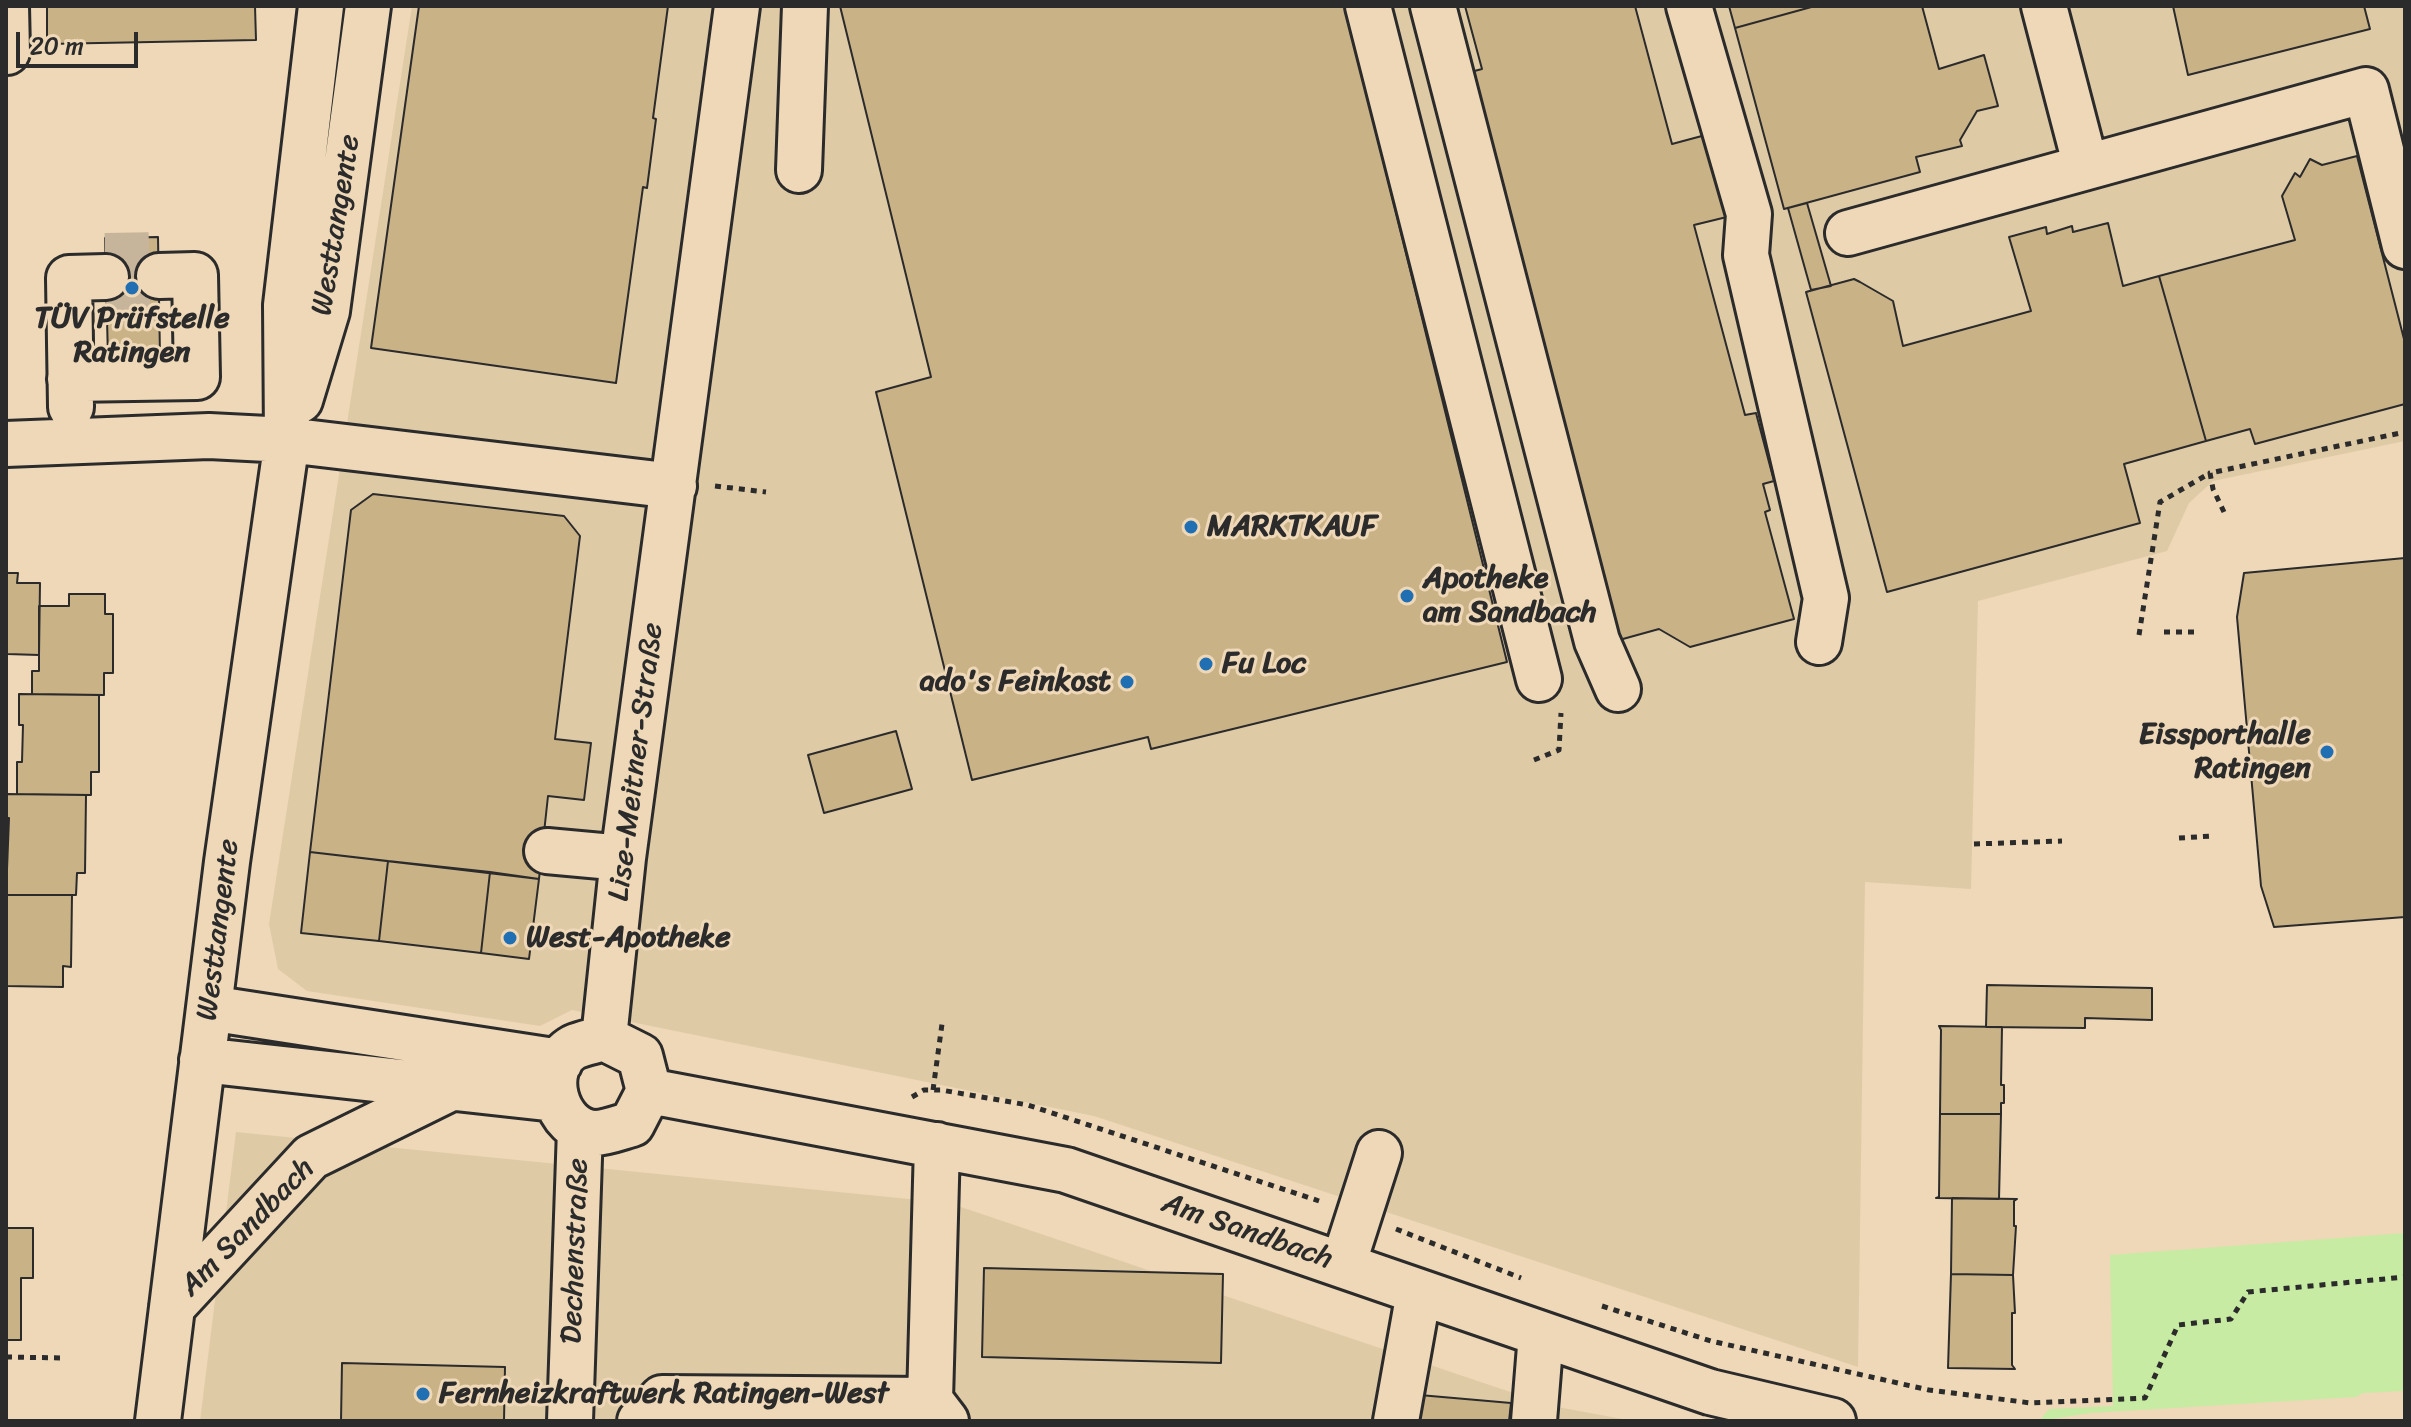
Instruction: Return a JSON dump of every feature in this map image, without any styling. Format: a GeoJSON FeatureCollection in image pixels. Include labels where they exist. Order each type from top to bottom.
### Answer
{"type":"FeatureCollection","features":[{"type":"Feature","properties":{"kind":"street"},"geometry":{"type":"LineString","coordinates":[[6,6],[7,52]]}},
{"type":"Feature","properties":{"kind":"street","name":"Westtangente"},"geometry":{"type":"LineString","coordinates":[[158,1421],[202,1060],[287,440],[286,305],[321,6]]}},
{"type":"Feature","properties":{"kind":"street","name":"Westtangente"},"geometry":{"type":"LineString","coordinates":[[287,440],[327,311],[368,6]]}},
{"type":"Feature","properties":{"kind":"street","name":"Lise-Meitner-Straße"},"geometry":{"type":"LineString","coordinates":[[604,1038],[623,858],[737,6]]}},
{"type":"Feature","properties":{"kind":"street"},"geometry":{"type":"LineString","coordinates":[[799,170],[805,6]]}},
{"type":"Feature","properties":{"kind":"street"},"geometry":{"type":"LineString","coordinates":[[1368,6],[1550,695]]}},
{"type":"Feature","properties":{"kind":"street"},"geometry":{"type":"LineString","coordinates":[[1433,6],[1597,641],[1618,689]]}},
{"type":"Feature","properties":{"kind":"street"},"geometry":{"type":"LineString","coordinates":[[1689,6],[1749,214],[1746,255],[1826,598],[1819,642]]}},
{"type":"Feature","properties":{"kind":"street"},"geometry":{"type":"LineString","coordinates":[[2044,6],[2086,167]]}},
{"type":"Feature","properties":{"kind":"street"},"geometry":{"type":"LineString","coordinates":[[1848,233],[2366,90],[2401,230]]}},
{"type":"Feature","properties":{"kind":"street"},"geometry":{"type":"LineString","coordinates":[[70,379],[197,377],[173,281]]}},
{"type":"Feature","properties":{"kind":"street"},"geometry":{"type":"LineString","coordinates":[[72,441],[70,379],[91,282]]}},
{"type":"Feature","properties":{"kind":"street"},"geometry":{"type":"LineString","coordinates":[[6,444],[209,436],[287,440],[674,484]]}},
{"type":"Feature","properties":{"kind":"street"},"geometry":{"type":"LineString","coordinates":[[547,851],[623,858]]}},
{"type":"Feature","properties":{"kind":"street"},"geometry":{"type":"LineString","coordinates":[[209,1008],[565,1097],[596,1133],[632,1124],[649,1091],[640,1056],[604,1038],[572,1048],[565,1097]]}},
{"type":"Feature","properties":{"kind":"street"},"geometry":{"type":"LineString","coordinates":[[202,1060],[565,1097]]}},
{"type":"Feature","properties":{"kind":"street","name":"Am Sandbach"},"geometry":{"type":"LineString","coordinates":[[172,1307],[311,1157],[453,1087]]}},
{"type":"Feature","properties":{"kind":"street","name":"Am Sandbach"},"geometry":{"type":"LineString","coordinates":[[649,1091],[1066,1170],[1710,1392],[1833,1421]]}},
{"type":"Feature","properties":{"kind":"street","name":"Dechenstraße"},"geometry":{"type":"LineString","coordinates":[[565,1097],[570,1421]]}},
{"type":"Feature","properties":{"kind":"street"},"geometry":{"type":"LineString","coordinates":[[640,1421],[662,1398],[938,1410],[937,1145]]}},
{"type":"Feature","properties":{"kind":"street"},"geometry":{"type":"LineString","coordinates":[[1343,1265],[1379,1153]]}},
{"type":"Feature","properties":{"kind":"street"},"geometry":{"type":"LineString","coordinates":[[1396,1421],[1419,1292]]}},
{"type":"Feature","properties":{"kind":"street"},"geometry":{"type":"LineString","coordinates":[[1534,1421],[1541,1334]]}},
{"type":"Feature","properties":{"kind":"path"},"geometry":{"type":"LineString","coordinates":[[2139,635],[2160,502],[2210,473],[2405,432]]}},
{"type":"Feature","properties":{"kind":"path"},"geometry":{"type":"LineString","coordinates":[[2210,473],[2213,489],[2224,512]]}},
{"type":"Feature","properties":{"kind":"path"},"geometry":{"type":"LineString","coordinates":[[674,484],[766,492]]}},
{"type":"Feature","properties":{"kind":"path"},"geometry":{"type":"LineString","coordinates":[[2164,632],[2199,632]]}},
{"type":"Feature","properties":{"kind":"path"},"geometry":{"type":"LineString","coordinates":[[1534,760],[1559,750],[1550,695]]}},
{"type":"Feature","properties":{"kind":"path"},"geometry":{"type":"LineString","coordinates":[[2170,740],[2206,736]]}},
{"type":"Feature","properties":{"kind":"path"},"geometry":{"type":"LineString","coordinates":[[2179,838],[2213,836]]}},
{"type":"Feature","properties":{"kind":"path"},"geometry":{"type":"LineString","coordinates":[[1974,844],[2062,841]]}},
{"type":"Feature","properties":{"kind":"path"},"geometry":{"type":"LineString","coordinates":[[933,1090],[942,1024]]}},
{"type":"Feature","properties":{"kind":"path"},"geometry":{"type":"LineString","coordinates":[[874,1134],[900,1104],[924,1090],[1028,1105],[1360,1214],[1528,1281]]}},
{"type":"Feature","properties":{"kind":"path"},"geometry":{"type":"LineString","coordinates":[[1598,1305],[1711,1341],[1929,1390],[2031,1403],[2145,1398],[2178,1325],[2231,1319],[2248,1292],[2405,1277]]}},
{"type":"Feature","properties":{"kind":"path"},"geometry":{"type":"LineString","coordinates":[[6,1357],[65,1358]]}},
{"type":"Feature","properties":{"kind":"shaded area"},"geometry":{"type":"Polygon","coordinates":[[[412,6],[2405,6],[2405,441],[2213,481],[2189,503],[2167,551],[1978,601],[1971,889],[1865,882],[1858,1367],[1094,1116],[572,1010],[540,1026],[307,991],[278,969],[269,924],[412,6]]]}},
{"type":"Feature","properties":{"kind":"shaded area"},"geometry":{"type":"Polygon","coordinates":[[[236,1132],[949,1203],[1552,1406],[1633,1421],[200,1421],[236,1132]]]}},
{"type":"Feature","properties":{"kind":"green space"},"geometry":{"type":"Polygon","coordinates":[[[2405,1233],[2405,1391],[2363,1393],[2356,1397],[2091,1413],[2039,1421],[2049,1409],[2113,1406],[2110,1255],[2405,1233]]]}},
{"type":"Feature","properties":{"kind":"building"},"geometry":{"type":"Polygon","coordinates":[[[47,6],[255,6],[256,40],[47,44],[47,6]]]}},
{"type":"Feature","properties":{"kind":"building"},"geometry":{"type":"Polygon","coordinates":[[[419,6],[668,6],[647,188],[643,187],[616,383],[371,348],[419,6]]]}},
{"type":"Feature","properties":{"kind":"building","name":"MARKTKAUF"},"geometry":{"type":"Polygon","coordinates":[[[840,6],[1345,6],[1507,662],[1151,749],[1148,737],[972,780],[876,392],[931,377],[840,6]]]}},
{"type":"Feature","properties":{"kind":"building"},"geometry":{"type":"Polygon","coordinates":[[[1465,6],[1635,6],[1672,144],[1713,133],[1735,215],[1694,225],[1745,415],[1756,413],[1774,481],[1763,484],[1770,510],[1765,512],[1794,619],[1690,647],[1659,629],[1612,642],[1497,219],[1504,190],[1495,192],[1463,74],[1482,69],[1465,6]]]}},
{"type":"Feature","properties":{"kind":"building"},"geometry":{"type":"Polygon","coordinates":[[[1729,6],[1815,6],[1735,28],[1729,6]]]}},
{"type":"Feature","properties":{"kind":"building"},"geometry":{"type":"Polygon","coordinates":[[[1815,6],[1922,6],[1939,69],[1984,55],[1998,106],[1977,111],[1960,140],[1962,146],[1916,157],[1920,172],[1784,209],[1735,28],[1815,6]]]}},
{"type":"Feature","properties":{"kind":"building"},"geometry":{"type":"Polygon","coordinates":[[[2173,6],[2364,6],[2370,29],[2188,75],[2173,6]]]}},
{"type":"Feature","properties":{"kind":"building"},"geometry":{"type":"Polygon","coordinates":[[[2357,156],[2405,343],[2405,404],[2255,444],[2250,429],[2206,441],[2159,276],[2295,240],[2282,196],[2295,173],[2300,177],[2310,159],[2322,165],[2357,156]]]}},
{"type":"Feature","properties":{"kind":"building"},"geometry":{"type":"Polygon","coordinates":[[[1807,203],[1831,286],[1811,290],[1788,208],[1807,203]]]}},
{"type":"Feature","properties":{"kind":"building"},"geometry":{"type":"Polygon","coordinates":[[[2108,223],[2123,286],[2159,276],[2206,441],[2124,464],[2140,523],[1887,592],[1806,292],[1854,279],[1860,282],[1893,301],[1903,346],[2031,311],[2009,237],[2046,227],[2047,234],[2072,226],[2073,232],[2108,223]]]}},
{"type":"Feature","properties":{"kind":"building","name":"TÜV Prüfstelle Ratingen"},"geometry":{"type":"Polygon","coordinates":[[[158,237],[160,357],[108,359],[105,238],[158,237]]]}},
{"type":"Feature","properties":{"kind":"building"},"geometry":{"type":"Polygon","coordinates":[[[373,494],[564,516],[580,536],[555,739],[591,743],[584,800],[548,796],[539,879],[310,852],[351,510],[373,494]]]}},
{"type":"Feature","properties":{"kind":"building","name":"Eissporthalle Ratingen"},"geometry":{"type":"Polygon","coordinates":[[[2405,558],[2405,917],[2274,927],[2261,886],[2237,617],[2244,573],[2405,558]]]}},
{"type":"Feature","properties":{"kind":"building"},"geometry":{"type":"Polygon","coordinates":[[[6,573],[18,573],[17,583],[40,583],[39,655],[7,654],[6,573]]]}},
{"type":"Feature","properties":{"kind":"building"},"geometry":{"type":"Polygon","coordinates":[[[69,594],[105,594],[105,614],[113,614],[113,673],[104,673],[104,695],[32,694],[32,671],[39,671],[39,606],[69,606],[69,594]]]}},
{"type":"Feature","properties":{"kind":"building"},"geometry":{"type":"Polygon","coordinates":[[[19,694],[99,695],[99,772],[91,772],[91,795],[17,794],[17,762],[22,762],[23,725],[19,725],[19,694]]]}},
{"type":"Feature","properties":{"kind":"building"},"geometry":{"type":"Polygon","coordinates":[[[896,731],[912,789],[824,813],[808,755],[896,731]]]}},
{"type":"Feature","properties":{"kind":"building"},"geometry":{"type":"Polygon","coordinates":[[[6,794],[86,795],[85,873],[77,873],[76,895],[6,895],[9,818],[6,818],[6,794]]]}},
{"type":"Feature","properties":{"kind":"building"},"geometry":{"type":"Polygon","coordinates":[[[310,852],[388,861],[379,941],[301,933],[310,852]]]}},
{"type":"Feature","properties":{"kind":"building"},"geometry":{"type":"Polygon","coordinates":[[[388,861],[490,872],[481,953],[379,941],[388,861]]]}},
{"type":"Feature","properties":{"kind":"building"},"geometry":{"type":"Polygon","coordinates":[[[490,872],[539,879],[529,959],[481,953],[490,872]]]}},
{"type":"Feature","properties":{"kind":"building"},"geometry":{"type":"Polygon","coordinates":[[[6,895],[72,895],[71,967],[63,966],[63,987],[6,986],[6,895]]]}},
{"type":"Feature","properties":{"kind":"building"},"geometry":{"type":"Polygon","coordinates":[[[1987,985],[2152,988],[2152,1020],[2085,1018],[2085,1028],[1986,1027],[1987,985]]]}},
{"type":"Feature","properties":{"kind":"building"},"geometry":{"type":"Polygon","coordinates":[[[1939,1026],[2002,1027],[2001,1085],[2004,1085],[2004,1103],[2001,1103],[2001,1114],[1940,1114],[1939,1026]]]}},
{"type":"Feature","properties":{"kind":"building"},"geometry":{"type":"Polygon","coordinates":[[[1940,1114],[2001,1114],[1999,1199],[1936,1198],[1939,1197],[1940,1114]]]}},
{"type":"Feature","properties":{"kind":"building"},"geometry":{"type":"Polygon","coordinates":[[[1952,1198],[2017,1199],[2014,1201],[2013,1275],[1951,1274],[1952,1198]]]}},
{"type":"Feature","properties":{"kind":"building"},"geometry":{"type":"Polygon","coordinates":[[[6,1228],[33,1228],[33,1278],[21,1278],[21,1340],[6,1340],[6,1228]]]}},
{"type":"Feature","properties":{"kind":"building"},"geometry":{"type":"Polygon","coordinates":[[[984,1268],[1223,1274],[1221,1363],[982,1357],[984,1268]]]}},
{"type":"Feature","properties":{"kind":"building"},"geometry":{"type":"Polygon","coordinates":[[[1951,1274],[2013,1275],[2015,1313],[2012,1313],[2012,1365],[2015,1369],[1948,1368],[1951,1274]]]}},
{"type":"Feature","properties":{"kind":"building","name":"Fernheizkraftwerk Ratingen-West"},"geometry":{"type":"Polygon","coordinates":[[[342,1363],[505,1367],[504,1421],[341,1421],[342,1363]]]}},
{"type":"Feature","properties":{"kind":"building"},"geometry":{"type":"Polygon","coordinates":[[[1408,1394],[1511,1403],[1509,1421],[1405,1421],[1408,1394]]]}},
{"type":"Feature","properties":{"kind":"tunnel"},"geometry":{"type":"LineString","coordinates":[[105,255],[158,254]]}},
{"type":"Feature","properties":{"kind":"tunnel"},"geometry":{"type":"LineString","coordinates":[[106,300],[159,299]]}},
{"type":"Feature","properties":{"kind":"place","name":"TÜV Prüfstelle Ratingen"},"geometry":{"type":"Point","coordinates":[132,288]}},
{"type":"Feature","properties":{"kind":"place","name":"MARKTKAUF"},"geometry":{"type":"Point","coordinates":[1191,527]}},
{"type":"Feature","properties":{"kind":"place","name":"Apotheke am Sandbach"},"geometry":{"type":"Point","coordinates":[1407,596]}},
{"type":"Feature","properties":{"kind":"place","name":"Fu Loc"},"geometry":{"type":"Point","coordinates":[1206,664]}},
{"type":"Feature","properties":{"kind":"place","name":"ado's Feinkost"},"geometry":{"type":"Point","coordinates":[1127,682]}},
{"type":"Feature","properties":{"kind":"place","name":"Eissporthalle Ratingen"},"geometry":{"type":"Point","coordinates":[2327,752]}},
{"type":"Feature","properties":{"kind":"place","name":"West-Apotheke"},"geometry":{"type":"Point","coordinates":[510,938]}},
{"type":"Feature","properties":{"kind":"place","name":"Fernheizkraftwerk Ratingen-West"},"geometry":{"type":"Point","coordinates":[423,1394]}}]}
